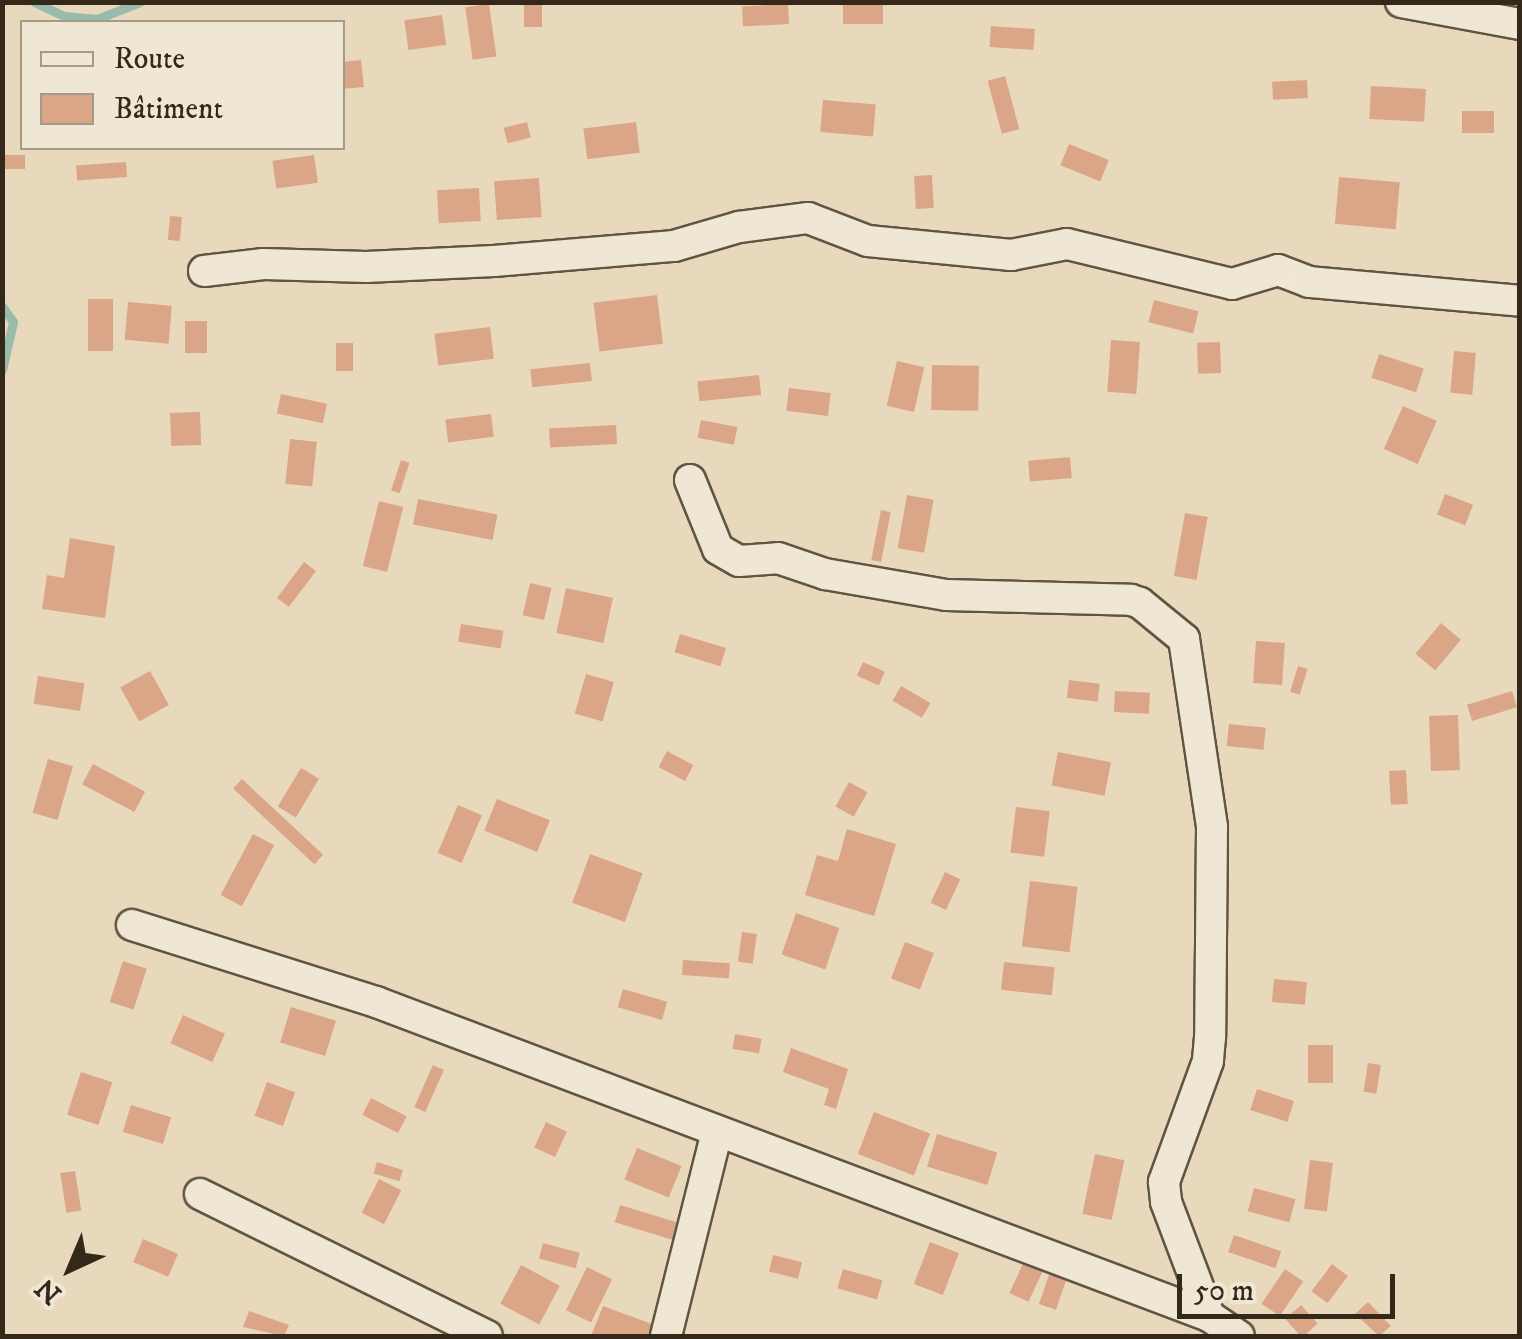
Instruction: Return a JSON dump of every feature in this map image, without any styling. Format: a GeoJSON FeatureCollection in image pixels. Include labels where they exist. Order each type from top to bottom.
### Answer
{"type":"FeatureCollection","features":[{"type":"Feature","properties":{"kind":"street"},"geometry":{"type":"LineString","coordinates":[[1401,2],[1520,24]]}},
{"type":"Feature","properties":{"kind":"street"},"geometry":{"type":"LineString","coordinates":[[204,271],[278,264],[366,267],[494,261],[654,248],[683,245],[739,227],[808,218],[868,241],[1010,255],[1067,244],[1232,284],[1278,270],[1308,282],[1520,301]]}},
{"type":"Feature","properties":{"kind":"street"},"geometry":{"type":"LineString","coordinates":[[690,480],[718,549],[739,561],[778,558],[826,574],[946,595],[1130,600],[1140,603],[1184,640],[1212,826],[1210,1037],[1208,1061],[1164,1182],[1166,1202],[1208,1316]]}},
{"type":"Feature","properties":{"kind":"street"},"geometry":{"type":"LineString","coordinates":[[132,925],[376,1002],[1208,1316],[1239,1336]]}},
{"type":"Feature","properties":{"kind":"street"},"geometry":{"type":"LineString","coordinates":[[666,1336],[717,1130]]}},
{"type":"Feature","properties":{"kind":"street"},"geometry":{"type":"LineString","coordinates":[[200,1194],[487,1336]]}},
{"type":"Feature","properties":{"kind":"building"},"geometry":{"type":"Polygon","coordinates":[[[524,2],[542,2],[542,27],[524,27],[524,2]]]}},
{"type":"Feature","properties":{"kind":"building"},"geometry":{"type":"Polygon","coordinates":[[[843,2],[883,2],[883,24],[843,24],[843,2]]]}},
{"type":"Feature","properties":{"kind":"building"},"geometry":{"type":"Polygon","coordinates":[[[489,4],[496,56],[473,60],[465,7],[489,4]]]}},
{"type":"Feature","properties":{"kind":"building"},"geometry":{"type":"Polygon","coordinates":[[[788,4],[789,24],[743,26],[742,6],[788,4]]]}},
{"type":"Feature","properties":{"kind":"building"},"geometry":{"type":"Polygon","coordinates":[[[442,15],[446,45],[409,50],[404,20],[442,15]]]}},
{"type":"Feature","properties":{"kind":"building"},"geometry":{"type":"Polygon","coordinates":[[[991,26],[1035,29],[1033,50],[990,47],[991,26]]]}},
{"type":"Feature","properties":{"kind":"building"},"geometry":{"type":"Polygon","coordinates":[[[361,60],[364,87],[345,89],[345,62],[361,60]]]}},
{"type":"Feature","properties":{"kind":"building"},"geometry":{"type":"Polygon","coordinates":[[[1005,76],[1019,129],[1002,134],[988,81],[1005,76]]]}},
{"type":"Feature","properties":{"kind":"building"},"geometry":{"type":"Polygon","coordinates":[[[1307,80],[1308,98],[1273,100],[1272,82],[1307,80]]]}},
{"type":"Feature","properties":{"kind":"building"},"geometry":{"type":"Polygon","coordinates":[[[1371,86],[1426,89],[1424,122],[1369,119],[1371,86]]]}},
{"type":"Feature","properties":{"kind":"building"},"geometry":{"type":"Polygon","coordinates":[[[823,100],[876,105],[873,136],[820,132],[823,100]]]}},
{"type":"Feature","properties":{"kind":"building"},"geometry":{"type":"Polygon","coordinates":[[[1462,111],[1494,111],[1494,133],[1462,133],[1462,111]]]}},
{"type":"Feature","properties":{"kind":"building"},"geometry":{"type":"Polygon","coordinates":[[[527,122],[531,138],[508,143],[504,128],[527,122]]]}},
{"type":"Feature","properties":{"kind":"building"},"geometry":{"type":"Polygon","coordinates":[[[636,122],[640,153],[587,159],[583,128],[636,122]]]}},
{"type":"Feature","properties":{"kind":"building"},"geometry":{"type":"Polygon","coordinates":[[[1069,144],[1109,160],[1100,181],[1060,165],[1069,144]]]}},
{"type":"Feature","properties":{"kind":"building"},"geometry":{"type":"Polygon","coordinates":[[[2,155],[25,155],[25,169],[2,169],[2,155]]]}},
{"type":"Feature","properties":{"kind":"building"},"geometry":{"type":"Polygon","coordinates":[[[314,155],[318,183],[276,189],[272,161],[314,155]]]}},
{"type":"Feature","properties":{"kind":"building"},"geometry":{"type":"Polygon","coordinates":[[[126,162],[127,177],[77,180],[76,165],[126,162]]]}},
{"type":"Feature","properties":{"kind":"building"},"geometry":{"type":"Polygon","coordinates":[[[932,175],[934,208],[916,209],[914,176],[932,175]]]}},
{"type":"Feature","properties":{"kind":"building"},"geometry":{"type":"Polygon","coordinates":[[[1339,177],[1400,182],[1396,229],[1335,224],[1339,177]]]}},
{"type":"Feature","properties":{"kind":"building"},"geometry":{"type":"Polygon","coordinates":[[[539,178],[542,217],[497,220],[494,181],[539,178]]]}},
{"type":"Feature","properties":{"kind":"building"},"geometry":{"type":"Polygon","coordinates":[[[479,188],[481,221],[439,223],[437,190],[479,188]]]}},
{"type":"Feature","properties":{"kind":"building"},"geometry":{"type":"Polygon","coordinates":[[[170,216],[182,217],[180,241],[168,240],[170,216]]]}},
{"type":"Feature","properties":{"kind":"building"},"geometry":{"type":"Polygon","coordinates":[[[657,295],[663,344],[599,351],[593,303],[657,295]]]}},
{"type":"Feature","properties":{"kind":"building"},"geometry":{"type":"Polygon","coordinates":[[[88,299],[113,299],[113,351],[88,351],[88,299]]]}},
{"type":"Feature","properties":{"kind":"building"},"geometry":{"type":"Polygon","coordinates":[[[1154,300],[1199,311],[1193,333],[1148,322],[1154,300]]]}},
{"type":"Feature","properties":{"kind":"building"},"geometry":{"type":"Polygon","coordinates":[[[128,302],[172,306],[169,344],[125,340],[128,302]]]}},
{"type":"Feature","properties":{"kind":"building"},"geometry":{"type":"Polygon","coordinates":[[[185,321],[207,321],[207,353],[185,353],[185,321]]]}},
{"type":"Feature","properties":{"kind":"building"},"geometry":{"type":"Polygon","coordinates":[[[490,327],[494,359],[438,366],[434,334],[490,327]]]}},
{"type":"Feature","properties":{"kind":"building"},"geometry":{"type":"Polygon","coordinates":[[[1111,340],[1140,342],[1136,394],[1107,392],[1111,340]]]}},
{"type":"Feature","properties":{"kind":"building"},"geometry":{"type":"Polygon","coordinates":[[[1220,342],[1221,373],[1198,374],[1197,343],[1220,342]]]}},
{"type":"Feature","properties":{"kind":"building"},"geometry":{"type":"Polygon","coordinates":[[[336,343],[353,343],[353,371],[336,371],[336,343]]]}},
{"type":"Feature","properties":{"kind":"building"},"geometry":{"type":"Polygon","coordinates":[[[1454,351],[1476,353],[1472,395],[1450,393],[1454,351]]]}},
{"type":"Feature","properties":{"kind":"building"},"geometry":{"type":"Polygon","coordinates":[[[1379,354],[1424,369],[1416,392],[1371,378],[1379,354]]]}},
{"type":"Feature","properties":{"kind":"building"},"geometry":{"type":"Polygon","coordinates":[[[897,361],[924,367],[914,412],[887,406],[897,361]]]}},
{"type":"Feature","properties":{"kind":"building"},"geometry":{"type":"Polygon","coordinates":[[[590,363],[592,381],[532,387],[530,369],[590,363]]]}},
{"type":"Feature","properties":{"kind":"building"},"geometry":{"type":"Polygon","coordinates":[[[932,365],[979,366],[978,411],[931,410],[932,365]]]}},
{"type":"Feature","properties":{"kind":"building"},"geometry":{"type":"Polygon","coordinates":[[[759,375],[761,395],[699,401],[697,381],[759,375]]]}},
{"type":"Feature","properties":{"kind":"building"},"geometry":{"type":"Polygon","coordinates":[[[789,388],[831,393],[828,416],[786,411],[789,388]]]}},
{"type":"Feature","properties":{"kind":"building"},"geometry":{"type":"Polygon","coordinates":[[[281,394],[327,404],[323,423],[277,414],[281,394]]]}},
{"type":"Feature","properties":{"kind":"building"},"geometry":{"type":"Polygon","coordinates":[[[1403,406],[1437,421],[1418,464],[1384,449],[1403,406]]]}},
{"type":"Feature","properties":{"kind":"building"},"geometry":{"type":"Polygon","coordinates":[[[200,412],[201,445],[171,446],[170,413],[200,412]]]}},
{"type":"Feature","properties":{"kind":"building"},"geometry":{"type":"Polygon","coordinates":[[[491,414],[494,437],[448,442],[445,420],[491,414]]]}},
{"type":"Feature","properties":{"kind":"building"},"geometry":{"type":"Polygon","coordinates":[[[701,420],[737,427],[734,445],[698,438],[701,420]]]}},
{"type":"Feature","properties":{"kind":"building"},"geometry":{"type":"Polygon","coordinates":[[[616,425],[617,444],[550,447],[549,429],[616,425]]]}},
{"type":"Feature","properties":{"kind":"building"},"geometry":{"type":"Polygon","coordinates":[[[290,439],[317,442],[312,487],[285,484],[290,439]]]}},
{"type":"Feature","properties":{"kind":"building"},"geometry":{"type":"Polygon","coordinates":[[[1070,457],[1072,478],[1030,482],[1028,461],[1070,457]]]}},
{"type":"Feature","properties":{"kind":"building"},"geometry":{"type":"Polygon","coordinates":[[[401,460],[410,463],[400,493],[391,490],[401,460]]]}},
{"type":"Feature","properties":{"kind":"building"},"geometry":{"type":"Polygon","coordinates":[[[1445,494],[1473,505],[1465,525],[1437,515],[1445,494]]]}},
{"type":"Feature","properties":{"kind":"building"},"geometry":{"type":"Polygon","coordinates":[[[907,495],[934,500],[924,553],[898,548],[907,495]]]}},
{"type":"Feature","properties":{"kind":"building"},"geometry":{"type":"Polygon","coordinates":[[[418,499],[498,514],[493,540],[413,525],[418,499]]]}},
{"type":"Feature","properties":{"kind":"building"},"geometry":{"type":"Polygon","coordinates":[[[379,501],[403,507],[387,572],[363,566],[379,501]]]}},
{"type":"Feature","properties":{"kind":"building"},"geometry":{"type":"Polygon","coordinates":[[[881,510],[891,512],[881,562],[871,560],[881,510]]]}},
{"type":"Feature","properties":{"kind":"building"},"geometry":{"type":"Polygon","coordinates":[[[1185,513],[1208,517],[1197,580],[1174,576],[1185,513]]]}},
{"type":"Feature","properties":{"kind":"building"},"geometry":{"type":"Polygon","coordinates":[[[70,538],[115,546],[105,618],[42,609],[47,575],[64,578],[70,538]]]}},
{"type":"Feature","properties":{"kind":"building"},"geometry":{"type":"Polygon","coordinates":[[[304,562],[316,571],[289,607],[277,598],[304,562]]]}},
{"type":"Feature","properties":{"kind":"building"},"geometry":{"type":"Polygon","coordinates":[[[530,583],[551,588],[544,620],[523,615],[530,583]]]}},
{"type":"Feature","properties":{"kind":"building"},"geometry":{"type":"Polygon","coordinates":[[[566,588],[613,598],[603,643],[556,633],[566,588]]]}},
{"type":"Feature","properties":{"kind":"building"},"geometry":{"type":"Polygon","coordinates":[[[1441,623],[1461,640],[1435,670],[1415,654],[1441,623]]]}},
{"type":"Feature","properties":{"kind":"building"},"geometry":{"type":"Polygon","coordinates":[[[461,624],[503,631],[501,649],[458,642],[461,624]]]}},
{"type":"Feature","properties":{"kind":"building"},"geometry":{"type":"Polygon","coordinates":[[[680,634],[726,648],[720,666],[674,652],[680,634]]]}},
{"type":"Feature","properties":{"kind":"building"},"geometry":{"type":"Polygon","coordinates":[[[1256,641],[1285,643],[1282,685],[1253,683],[1256,641]]]}},
{"type":"Feature","properties":{"kind":"building"},"geometry":{"type":"Polygon","coordinates":[[[863,662],[885,672],[879,685],[857,676],[863,662]]]}},
{"type":"Feature","properties":{"kind":"building"},"geometry":{"type":"Polygon","coordinates":[[[1298,666],[1308,669],[1300,695],[1290,692],[1298,666]]]}},
{"type":"Feature","properties":{"kind":"building"},"geometry":{"type":"Polygon","coordinates":[[[150,671],[169,705],[139,722],[120,687],[150,671]]]}},
{"type":"Feature","properties":{"kind":"building"},"geometry":{"type":"Polygon","coordinates":[[[586,674],[614,682],[603,721],[575,713],[586,674]]]}},
{"type":"Feature","properties":{"kind":"building"},"geometry":{"type":"Polygon","coordinates":[[[38,676],[84,683],[80,711],[34,704],[38,676]]]}},
{"type":"Feature","properties":{"kind":"building"},"geometry":{"type":"Polygon","coordinates":[[[1069,680],[1100,684],[1098,702],[1067,698],[1069,680]]]}},
{"type":"Feature","properties":{"kind":"building"},"geometry":{"type":"Polygon","coordinates":[[[901,686],[930,703],[922,718],[892,701],[901,686]]]}},
{"type":"Feature","properties":{"kind":"building"},"geometry":{"type":"Polygon","coordinates":[[[1115,691],[1150,693],[1149,714],[1114,712],[1115,691]]]}},
{"type":"Feature","properties":{"kind":"building"},"geometry":{"type":"Polygon","coordinates":[[[1512,691],[1517,707],[1472,721],[1467,705],[1512,691]]]}},
{"type":"Feature","properties":{"kind":"building"},"geometry":{"type":"Polygon","coordinates":[[[1458,715],[1460,770],[1431,771],[1429,716],[1458,715]]]}},
{"type":"Feature","properties":{"kind":"building"},"geometry":{"type":"Polygon","coordinates":[[[1229,724],[1266,728],[1263,750],[1227,746],[1229,724]]]}},
{"type":"Feature","properties":{"kind":"building"},"geometry":{"type":"Polygon","coordinates":[[[667,751],[693,765],[685,781],[659,767],[667,751]]]}},
{"type":"Feature","properties":{"kind":"building"},"geometry":{"type":"Polygon","coordinates":[[[1058,752],[1111,762],[1105,796],[1052,785],[1058,752]]]}},
{"type":"Feature","properties":{"kind":"building"},"geometry":{"type":"Polygon","coordinates":[[[48,759],[73,766],[58,820],[33,813],[48,759]]]}},
{"type":"Feature","properties":{"kind":"building"},"geometry":{"type":"Polygon","coordinates":[[[93,764],[145,792],[134,812],[82,784],[93,764]]]}},
{"type":"Feature","properties":{"kind":"building"},"geometry":{"type":"Polygon","coordinates":[[[301,768],[319,779],[296,817],[278,807],[301,768]]]}},
{"type":"Feature","properties":{"kind":"building"},"geometry":{"type":"Polygon","coordinates":[[[1406,770],[1408,804],[1391,805],[1389,771],[1406,770]]]}},
{"type":"Feature","properties":{"kind":"building"},"geometry":{"type":"Polygon","coordinates":[[[242,779],[323,855],[314,864],[233,789],[242,779]]]}},
{"type":"Feature","properties":{"kind":"building"},"geometry":{"type":"Polygon","coordinates":[[[849,782],[867,792],[854,817],[835,806],[849,782]]]}},
{"type":"Feature","properties":{"kind":"building"},"geometry":{"type":"Polygon","coordinates":[[[497,799],[550,820],[537,852],[484,831],[497,799]]]}},
{"type":"Feature","properties":{"kind":"building"},"geometry":{"type":"Polygon","coordinates":[[[458,805],[482,815],[462,863],[438,853],[458,805]]]}},
{"type":"Feature","properties":{"kind":"building"},"geometry":{"type":"Polygon","coordinates":[[[1016,807],[1050,811],[1044,857],[1010,853],[1016,807]]]}},
{"type":"Feature","properties":{"kind":"building"},"geometry":{"type":"Polygon","coordinates":[[[847,829],[896,844],[874,916],[805,895],[817,855],[838,861],[847,829]]]}},
{"type":"Feature","properties":{"kind":"building"},"geometry":{"type":"Polygon","coordinates":[[[253,834],[274,845],[242,906],[221,895],[253,834]]]}},
{"type":"Feature","properties":{"kind":"building"},"geometry":{"type":"Polygon","coordinates":[[[590,854],[643,873],[625,922],[572,903],[590,854]]]}},
{"type":"Feature","properties":{"kind":"building"},"geometry":{"type":"Polygon","coordinates":[[[945,872],[960,879],[946,910],[931,903],[945,872]]]}},
{"type":"Feature","properties":{"kind":"building"},"geometry":{"type":"Polygon","coordinates":[[[1030,881],[1078,887],[1070,952],[1022,947],[1030,881]]]}},
{"type":"Feature","properties":{"kind":"building"},"geometry":{"type":"Polygon","coordinates":[[[796,913],[839,928],[825,970],[782,955],[796,913]]]}},
{"type":"Feature","properties":{"kind":"building"},"geometry":{"type":"Polygon","coordinates":[[[742,932],[757,934],[753,964],[738,962],[742,932]]]}},
{"type":"Feature","properties":{"kind":"building"},"geometry":{"type":"Polygon","coordinates":[[[905,942],[934,953],[920,990],[891,978],[905,942]]]}},
{"type":"Feature","properties":{"kind":"building"},"geometry":{"type":"Polygon","coordinates":[[[683,960],[730,963],[729,978],[682,975],[683,960]]]}},
{"type":"Feature","properties":{"kind":"building"},"geometry":{"type":"Polygon","coordinates":[[[123,961],[147,969],[133,1010],[110,1002],[123,961]]]}},
{"type":"Feature","properties":{"kind":"building"},"geometry":{"type":"Polygon","coordinates":[[[1004,962],[1055,967],[1052,995],[1001,990],[1004,962]]]}},
{"type":"Feature","properties":{"kind":"building"},"geometry":{"type":"Polygon","coordinates":[[[1274,979],[1307,982],[1305,1005],[1272,1002],[1274,979]]]}},
{"type":"Feature","properties":{"kind":"building"},"geometry":{"type":"Polygon","coordinates":[[[623,989],[667,1002],[662,1020],[618,1007],[623,989]]]}},
{"type":"Feature","properties":{"kind":"building"},"geometry":{"type":"Polygon","coordinates":[[[291,1007],[336,1021],[325,1056],[280,1042],[291,1007]]]}},
{"type":"Feature","properties":{"kind":"building"},"geometry":{"type":"Polygon","coordinates":[[[183,1015],[225,1034],[212,1062],[170,1043],[183,1015]]]}},
{"type":"Feature","properties":{"kind":"building"},"geometry":{"type":"Polygon","coordinates":[[[735,1034],[762,1039],[759,1053],[732,1049],[735,1034]]]}},
{"type":"Feature","properties":{"kind":"building"},"geometry":{"type":"Polygon","coordinates":[[[1308,1045],[1333,1045],[1333,1083],[1308,1083],[1308,1045]]]}},
{"type":"Feature","properties":{"kind":"building"},"geometry":{"type":"Polygon","coordinates":[[[791,1048],[848,1069],[836,1109],[824,1105],[829,1089],[783,1072],[791,1048]]]}},
{"type":"Feature","properties":{"kind":"building"},"geometry":{"type":"Polygon","coordinates":[[[1368,1063],[1381,1065],[1376,1094],[1363,1092],[1368,1063]]]}},
{"type":"Feature","properties":{"kind":"building"},"geometry":{"type":"Polygon","coordinates":[[[433,1065],[444,1070],[425,1112],[414,1107],[433,1065]]]}},
{"type":"Feature","properties":{"kind":"building"},"geometry":{"type":"Polygon","coordinates":[[[81,1072],[112,1082],[98,1125],[67,1115],[81,1072]]]}},
{"type":"Feature","properties":{"kind":"building"},"geometry":{"type":"Polygon","coordinates":[[[267,1082],[295,1092],[283,1126],[255,1116],[267,1082]]]}},
{"type":"Feature","properties":{"kind":"building"},"geometry":{"type":"Polygon","coordinates":[[[1257,1089],[1294,1101],[1287,1122],[1250,1110],[1257,1089]]]}},
{"type":"Feature","properties":{"kind":"building"},"geometry":{"type":"Polygon","coordinates":[[[371,1098],[407,1116],[398,1133],[362,1115],[371,1098]]]}},
{"type":"Feature","properties":{"kind":"building"},"geometry":{"type":"Polygon","coordinates":[[[131,1105],[171,1117],[163,1144],[123,1132],[131,1105]]]}},
{"type":"Feature","properties":{"kind":"building"},"geometry":{"type":"Polygon","coordinates":[[[874,1112],[930,1134],[914,1176],[858,1154],[874,1112]]]}},
{"type":"Feature","properties":{"kind":"building"},"geometry":{"type":"Polygon","coordinates":[[[546,1122],[567,1132],[555,1157],[534,1147],[546,1122]]]}},
{"type":"Feature","properties":{"kind":"building"},"geometry":{"type":"Polygon","coordinates":[[[937,1134],[997,1152],[987,1185],[927,1167],[937,1134]]]}},
{"type":"Feature","properties":{"kind":"building"},"geometry":{"type":"Polygon","coordinates":[[[637,1148],[682,1166],[669,1198],[624,1180],[637,1148]]]}},
{"type":"Feature","properties":{"kind":"building"},"geometry":{"type":"Polygon","coordinates":[[[1095,1154],[1124,1160],[1112,1220],[1082,1214],[1095,1154]]]}},
{"type":"Feature","properties":{"kind":"building"},"geometry":{"type":"Polygon","coordinates":[[[1310,1160],[1333,1163],[1327,1211],[1304,1209],[1310,1160]]]}},
{"type":"Feature","properties":{"kind":"building"},"geometry":{"type":"Polygon","coordinates":[[[377,1162],[403,1170],[399,1181],[373,1173],[377,1162]]]}},
{"type":"Feature","properties":{"kind":"building"},"geometry":{"type":"Polygon","coordinates":[[[75,1171],[81,1211],[66,1213],[60,1173],[75,1171]]]}},
{"type":"Feature","properties":{"kind":"building"},"geometry":{"type":"Polygon","coordinates":[[[379,1179],[401,1190],[384,1224],[362,1213],[379,1179]]]}},
{"type":"Feature","properties":{"kind":"building"},"geometry":{"type":"Polygon","coordinates":[[[1254,1188],[1296,1199],[1289,1222],[1248,1211],[1254,1188]]]}},
{"type":"Feature","properties":{"kind":"building"},"geometry":{"type":"Polygon","coordinates":[[[620,1205],[678,1223],[673,1240],[615,1222],[620,1205]]]}},
{"type":"Feature","properties":{"kind":"building"},"geometry":{"type":"Polygon","coordinates":[[[1234,1235],[1281,1251],[1275,1268],[1228,1252],[1234,1235]]]}},
{"type":"Feature","properties":{"kind":"building"},"geometry":{"type":"Polygon","coordinates":[[[143,1239],[178,1254],[168,1277],[133,1262],[143,1239]]]}},
{"type":"Feature","properties":{"kind":"building"},"geometry":{"type":"Polygon","coordinates":[[[930,1242],[959,1253],[943,1295],[914,1284],[930,1242]]]}},
{"type":"Feature","properties":{"kind":"building"},"geometry":{"type":"Polygon","coordinates":[[[543,1243],[580,1253],[576,1268],[539,1258],[543,1243]]]}},
{"type":"Feature","properties":{"kind":"building"},"geometry":{"type":"Polygon","coordinates":[[[1028,1253],[1047,1262],[1028,1302],[1009,1293],[1028,1253]]]}},
{"type":"Feature","properties":{"kind":"building"},"geometry":{"type":"Polygon","coordinates":[[[773,1255],[802,1262],[798,1279],[769,1271],[773,1255]]]}},
{"type":"Feature","properties":{"kind":"building"},"geometry":{"type":"Polygon","coordinates":[[[1332,1264],[1348,1276],[1328,1303],[1312,1291],[1332,1264]]]}},
{"type":"Feature","properties":{"kind":"building"},"geometry":{"type":"Polygon","coordinates":[[[521,1265],[560,1286],[539,1325],[500,1304],[521,1265]]]}},
{"type":"Feature","properties":{"kind":"building"},"geometry":{"type":"Polygon","coordinates":[[[587,1267],[612,1279],[591,1322],[566,1310],[587,1267]]]}},
{"type":"Feature","properties":{"kind":"building"},"geometry":{"type":"Polygon","coordinates":[[[843,1269],[882,1280],[877,1300],[837,1288],[843,1269]]]}},
{"type":"Feature","properties":{"kind":"building"},"geometry":{"type":"Polygon","coordinates":[[[1051,1269],[1068,1275],[1056,1310],[1039,1304],[1051,1269]]]}},
{"type":"Feature","properties":{"kind":"building"},"geometry":{"type":"Polygon","coordinates":[[[1285,1269],[1303,1281],[1280,1316],[1262,1304],[1285,1269]]]}},
{"type":"Feature","properties":{"kind":"building"},"geometry":{"type":"Polygon","coordinates":[[[1368,1302],[1391,1326],[1379,1336],[1355,1314],[1368,1302]]]}},
{"type":"Feature","properties":{"kind":"building"},"geometry":{"type":"Polygon","coordinates":[[[1301,1305],[1318,1324],[1301,1336],[1285,1319],[1301,1305]]]}},
{"type":"Feature","properties":{"kind":"building"},"geometry":{"type":"Polygon","coordinates":[[[603,1306],[660,1327],[656,1336],[591,1336],[603,1306]]]}},
{"type":"Feature","properties":{"kind":"building"},"geometry":{"type":"Polygon","coordinates":[[[249,1311],[289,1325],[284,1336],[243,1327],[249,1311]]]}},
{"type":"Feature","properties":{"kind":"waterway"},"geometry":{"type":"LineString","coordinates":[[34,2],[64,16],[97,19],[140,2]]}},
{"type":"Feature","properties":{"kind":"waterway"},"geometry":{"type":"LineString","coordinates":[[2,306],[13,322],[2,370]]}}]}
